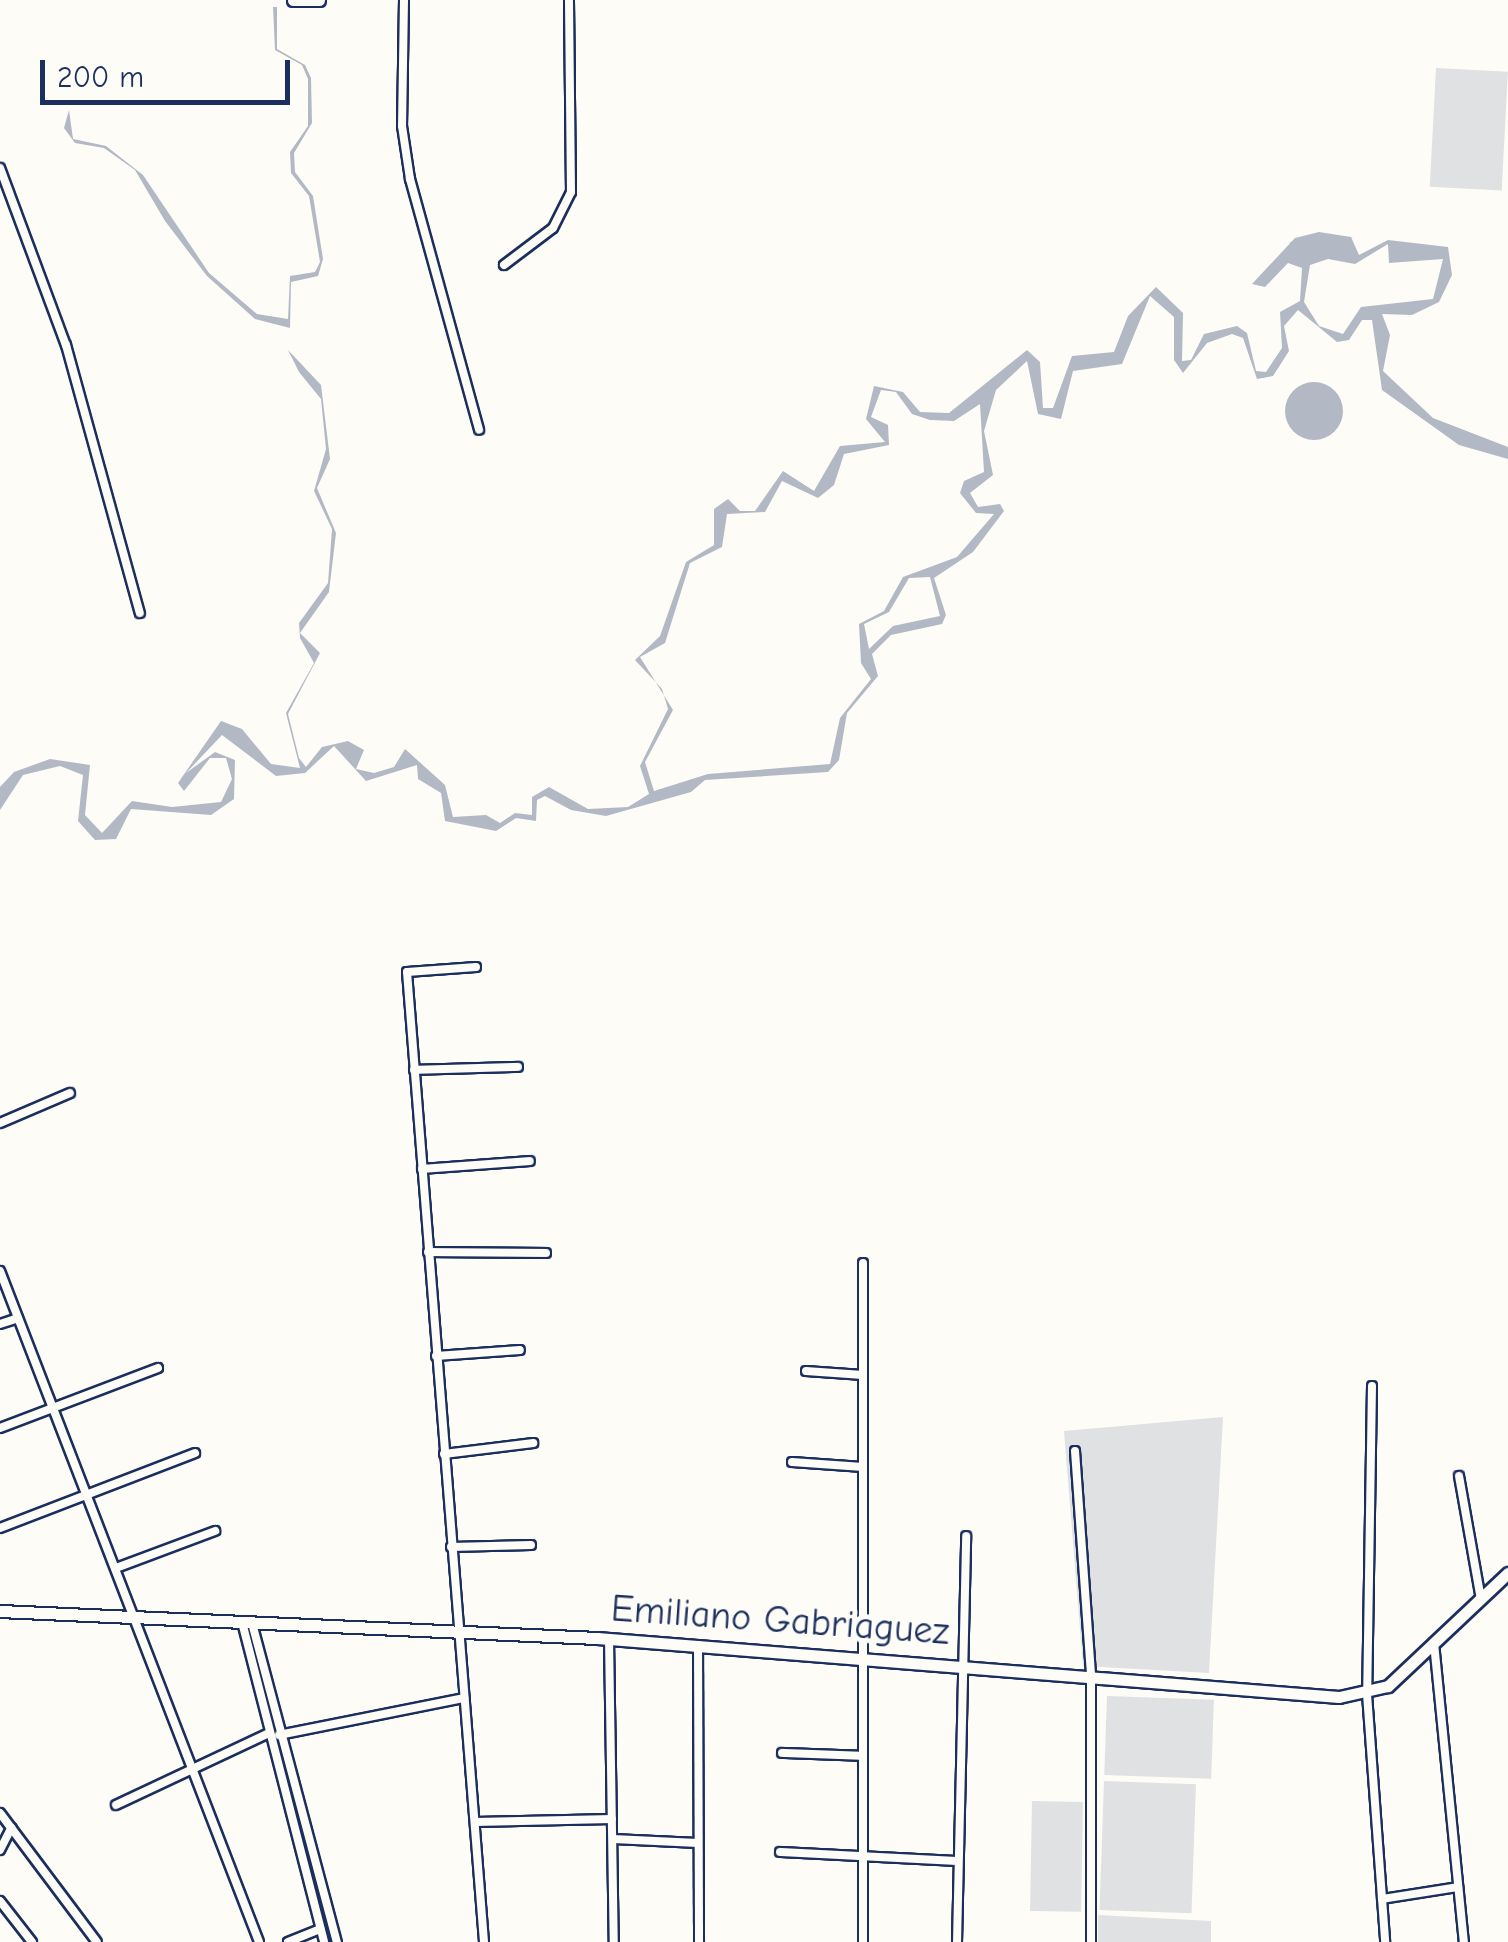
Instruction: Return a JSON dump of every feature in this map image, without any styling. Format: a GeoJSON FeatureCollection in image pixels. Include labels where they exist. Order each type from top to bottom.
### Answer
{"type":"FeatureCollection","features":[{"type":"Feature","properties":{"kind":"main road"},"geometry":{"type":"LineString","coordinates":[[293,0],[318,0]]}},
{"type":"Feature","properties":{"kind":"main road"},"geometry":{"type":"LineString","coordinates":[[1367,1694],[1388,1686],[1508,1573]]}},
{"type":"Feature","properties":{"kind":"main road","name":"Emiliano Gabriaguez"},"geometry":{"type":"LineString","coordinates":[[0,1612],[609,1639],[1367,1694]]}},
{"type":"Feature","properties":{"kind":"street"},"geometry":{"type":"LineString","coordinates":[[404,0],[410,179],[479,430]]}},
{"type":"Feature","properties":{"kind":"street"},"geometry":{"type":"LineString","coordinates":[[504,265],[553,228],[572,192],[569,0]]}},
{"type":"Feature","properties":{"kind":"street"},"geometry":{"type":"LineString","coordinates":[[0,168],[66,346],[140,612]]}},
{"type":"Feature","properties":{"kind":"street"},"geometry":{"type":"LineString","coordinates":[[476,967],[407,972],[484,1942]]}},
{"type":"Feature","properties":{"kind":"street"},"geometry":{"type":"LineString","coordinates":[[414,1070],[518,1067]]}},
{"type":"Feature","properties":{"kind":"street"},"geometry":{"type":"LineString","coordinates":[[0,1124],[70,1093]]}},
{"type":"Feature","properties":{"kind":"street"},"geometry":{"type":"LineString","coordinates":[[422,1169],[530,1160]]}},
{"type":"Feature","properties":{"kind":"street"},"geometry":{"type":"LineString","coordinates":[[428,1252],[546,1253]]}},
{"type":"Feature","properties":{"kind":"street"},"geometry":{"type":"LineString","coordinates":[[862,1942],[863,1263]]}},
{"type":"Feature","properties":{"kind":"street"},"geometry":{"type":"LineString","coordinates":[[0,1271],[259,1942]]}},
{"type":"Feature","properties":{"kind":"street"},"geometry":{"type":"LineString","coordinates":[[0,1324],[18,1318]]}},
{"type":"Feature","properties":{"kind":"street"},"geometry":{"type":"LineString","coordinates":[[436,1356],[520,1350]]}},
{"type":"Feature","properties":{"kind":"street"},"geometry":{"type":"LineString","coordinates":[[0,1428],[158,1368]]}},
{"type":"Feature","properties":{"kind":"street"},"geometry":{"type":"LineString","coordinates":[[806,1371],[863,1375]]}},
{"type":"Feature","properties":{"kind":"street"},"geometry":{"type":"LineString","coordinates":[[1372,1386],[1367,1694],[1385,1942]]}},
{"type":"Feature","properties":{"kind":"street"},"geometry":{"type":"LineString","coordinates":[[444,1454],[533,1443]]}},
{"type":"Feature","properties":{"kind":"street"},"geometry":{"type":"LineString","coordinates":[[1075,1451],[1091,1676],[1090,1942]]}},
{"type":"Feature","properties":{"kind":"street"},"geometry":{"type":"LineString","coordinates":[[0,1528],[195,1453]]}},
{"type":"Feature","properties":{"kind":"street"},"geometry":{"type":"LineString","coordinates":[[792,1462],[863,1467]]}},
{"type":"Feature","properties":{"kind":"street"},"geometry":{"type":"LineString","coordinates":[[1459,1476],[1481,1599]]}},
{"type":"Feature","properties":{"kind":"street"},"geometry":{"type":"LineString","coordinates":[[116,1568],[215,1531]]}},
{"type":"Feature","properties":{"kind":"street"},"geometry":{"type":"LineString","coordinates":[[957,1942],[960,1665],[966,1536]]}},
{"type":"Feature","properties":{"kind":"street"},"geometry":{"type":"LineString","coordinates":[[451,1547],[531,1545]]}},
{"type":"Feature","properties":{"kind":"street"},"geometry":{"type":"LineString","coordinates":[[247,1623],[337,1942]]}},
{"type":"Feature","properties":{"kind":"street"},"geometry":{"type":"LineString","coordinates":[[247,1623],[268,1734],[324,1942]]}},
{"type":"Feature","properties":{"kind":"street"},"geometry":{"type":"LineString","coordinates":[[609,1639],[614,1942]]}},
{"type":"Feature","properties":{"kind":"street"},"geometry":{"type":"LineString","coordinates":[[1434,1643],[1464,1942]]}},
{"type":"Feature","properties":{"kind":"street"},"geometry":{"type":"LineString","coordinates":[[698,1645],[699,1942]]}},
{"type":"Feature","properties":{"kind":"street"},"geometry":{"type":"LineString","coordinates":[[116,1805],[268,1734],[464,1698]]}},
{"type":"Feature","properties":{"kind":"street"},"geometry":{"type":"LineString","coordinates":[[782,1753],[863,1756]]}},
{"type":"Feature","properties":{"kind":"street"},"geometry":{"type":"LineString","coordinates":[[0,1813],[98,1942]]}},
{"type":"Feature","properties":{"kind":"street"},"geometry":{"type":"LineString","coordinates":[[474,1822],[612,1820]]}},
{"type":"Feature","properties":{"kind":"street"},"geometry":{"type":"LineString","coordinates":[[0,1850],[11,1828]]}},
{"type":"Feature","properties":{"kind":"street"},"geometry":{"type":"LineString","coordinates":[[613,1838],[698,1843]]}},
{"type":"Feature","properties":{"kind":"street"},"geometry":{"type":"LineString","coordinates":[[780,1852],[958,1860]]}},
{"type":"Feature","properties":{"kind":"street"},"geometry":{"type":"LineString","coordinates":[[1382,1899],[1458,1888]]}},
{"type":"Feature","properties":{"kind":"street"},"geometry":{"type":"LineString","coordinates":[[0,1901],[32,1942]]}},
{"type":"Feature","properties":{"kind":"street"},"geometry":{"type":"LineString","coordinates":[[288,1942],[332,1926]]}},
{"type":"Feature","properties":{"kind":"shaded area"},"geometry":{"type":"Polygon","coordinates":[[[273,7],[277,7],[277,49],[305,65],[311,78],[312,123],[294,153],[295,172],[313,196],[323,259],[318,276],[291,282],[290,328],[255,319],[207,276],[165,221],[135,170],[104,148],[75,143],[64,128],[69,110],[73,139],[106,146],[143,175],[209,273],[257,314],[288,319],[290,276],[315,272],[320,262],[309,196],[291,173],[290,152],[308,126],[308,79],[302,65],[275,50],[273,7]]]}},
{"type":"Feature","properties":{"kind":"shaded area"},"geometry":{"type":"Polygon","coordinates":[[[1436,68],[1508,72],[1502,191],[1430,187],[1436,68]]]}},
{"type":"Feature","properties":{"kind":"shaded area"},"geometry":{"type":"Polygon","coordinates":[[[1319,232],[1351,237],[1359,255],[1388,240],[1448,247],[1452,275],[1439,302],[1412,315],[1382,314],[1390,335],[1383,371],[1433,418],[1508,447],[1508,459],[1459,445],[1382,390],[1372,320],[1362,320],[1349,340],[1337,342],[1298,310],[1284,326],[1289,351],[1273,376],[1257,379],[1243,338],[1232,334],[1207,343],[1183,373],[1174,360],[1174,317],[1150,296],[1122,364],[1073,371],[1061,419],[1038,414],[1027,361],[996,390],[984,431],[993,475],[970,493],[978,507],[1000,504],[1004,511],[973,552],[934,578],[946,615],[942,624],[891,635],[872,654],[878,676],[847,713],[839,760],[828,772],[705,780],[691,792],[606,816],[571,810],[545,796],[537,800],[536,821],[516,818],[496,831],[445,821],[441,793],[418,779],[417,765],[366,781],[334,746],[305,773],[276,776],[222,735],[186,773],[215,752],[235,760],[234,799],[211,815],[131,809],[116,839],[95,840],[78,821],[83,775],[60,766],[23,775],[0,810],[0,787],[14,772],[50,759],[90,765],[85,815],[102,833],[132,801],[172,807],[221,802],[232,779],[226,758],[210,758],[184,791],[178,783],[221,721],[242,729],[271,764],[300,768],[286,713],[314,663],[300,638],[299,623],[328,583],[332,529],[314,491],[326,449],[321,399],[299,372],[288,350],[321,385],[330,459],[317,488],[336,533],[329,592],[300,633],[320,653],[288,714],[299,758],[306,767],[322,747],[348,741],[364,750],[356,769],[374,773],[394,767],[405,749],[445,785],[453,817],[486,815],[500,823],[515,813],[532,815],[532,797],[549,787],[588,809],[628,807],[649,794],[640,766],[668,709],[664,695],[673,710],[645,762],[654,791],[708,774],[830,764],[840,718],[871,679],[861,663],[859,624],[884,611],[903,577],[957,557],[994,514],[976,513],[960,493],[964,481],[984,472],[980,404],[954,421],[930,420],[912,414],[896,392],[881,390],[871,417],[888,425],[889,445],[844,454],[834,485],[818,498],[782,481],[765,512],[727,514],[722,547],[690,563],[665,643],[640,657],[656,682],[635,660],[660,636],[686,562],[714,545],[714,509],[728,499],[740,511],[755,511],[783,471],[814,491],[840,446],[885,442],[866,419],[874,386],[903,392],[920,412],[949,413],[1027,350],[1040,362],[1043,408],[1053,408],[1072,356],[1114,352],[1128,316],[1156,287],[1183,313],[1182,361],[1191,360],[1204,334],[1237,326],[1247,333],[1256,371],[1266,372],[1282,348],[1280,312],[1300,301],[1302,268],[1288,263],[1265,287],[1252,284],[1295,238],[1319,232]],[[1388,244],[1355,264],[1328,259],[1310,265],[1304,302],[1319,326],[1343,334],[1361,307],[1433,299],[1443,259],[1389,263],[1388,244]],[[930,577],[909,578],[889,612],[864,624],[869,649],[893,626],[940,616],[930,577]]]}},
{"type":"Feature","properties":{"kind":"shaded area"},"geometry":{"type":"Polygon","coordinates":[[[1314,382],[1334,391],[1343,411],[1334,431],[1314,440],[1294,431],[1285,411],[1294,391],[1314,382]]]}},
{"type":"Feature","properties":{"kind":"shaded area"},"geometry":{"type":"Polygon","coordinates":[[[1223,1417],[1209,1673],[1083,1666],[1064,1431],[1223,1417]]]}},
{"type":"Feature","properties":{"kind":"shaded area"},"geometry":{"type":"Polygon","coordinates":[[[1107,1696],[1214,1700],[1211,1779],[1104,1775],[1107,1696]]]}},
{"type":"Feature","properties":{"kind":"shaded area"},"geometry":{"type":"Polygon","coordinates":[[[1104,1781],[1196,1784],[1191,1913],[1099,1910],[1104,1781]]]}},
{"type":"Feature","properties":{"kind":"shaded area"},"geometry":{"type":"Polygon","coordinates":[[[1032,1801],[1083,1802],[1081,1912],[1030,1911],[1032,1801]]]}},
{"type":"Feature","properties":{"kind":"shaded area"},"geometry":{"type":"Polygon","coordinates":[[[1098,1915],[1211,1921],[1211,1942],[1098,1942],[1098,1915]]]}}]}
